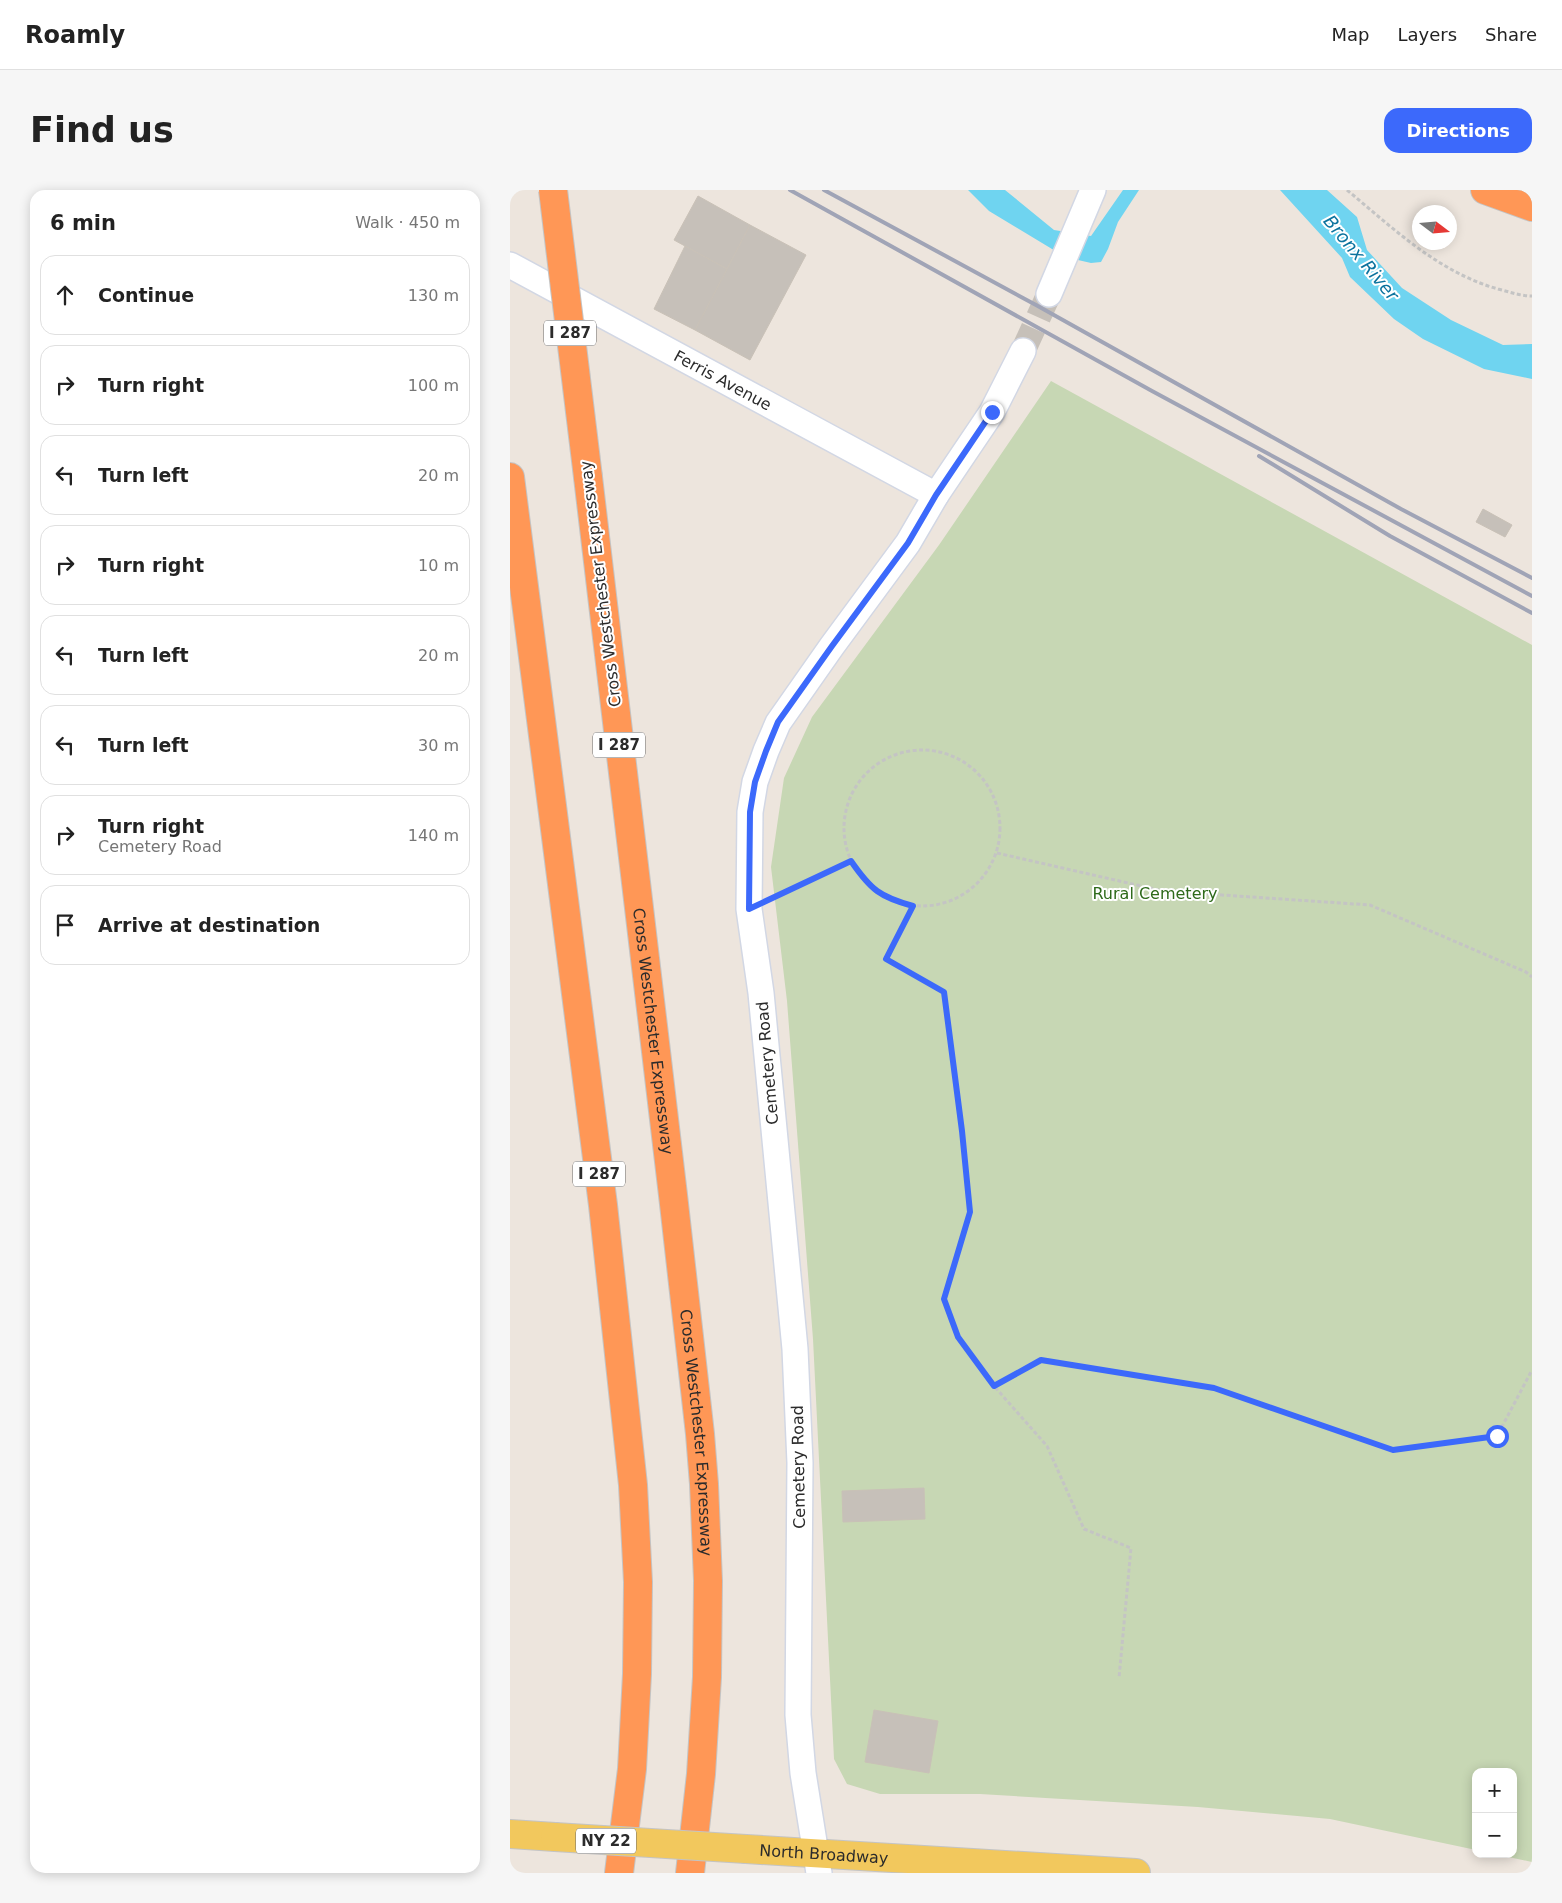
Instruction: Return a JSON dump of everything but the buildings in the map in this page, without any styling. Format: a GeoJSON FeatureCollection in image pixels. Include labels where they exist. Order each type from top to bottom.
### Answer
{"type":"FeatureCollection","features":[{"type":"Feature","properties":{"kind":"highway","name":"Cross Westchester Expressway"},"geometry":{"type":"LineString","coordinates":[[553,190],[673,1195],[704,1484],[708,1581],[707,1677],[700,1784],[690,1873]]}},
{"type":"Feature","properties":{"kind":"highway"},"geometry":{"type":"LineString","coordinates":[[1485,190],[1532,207]]}},
{"type":"Feature","properties":{"kind":"highway","name":"I 287"},"geometry":{"type":"LineString","coordinates":[[510,477],[603,1205],[633,1486],[638,1582],[637,1674],[631,1778],[620,1873]]}},
{"type":"Feature","properties":{"kind":"main road","name":"North Broadway"},"geometry":{"type":"LineString","coordinates":[[510,1834],[746,1849],[818,1863],[1136,1873]]}},
{"type":"Feature","properties":{"kind":"street"},"geometry":{"type":"LineString","coordinates":[[1049,294],[1093,190]]}},
{"type":"Feature","properties":{"kind":"street","name":"Ferris Avenue"},"geometry":{"type":"LineString","coordinates":[[510,265],[936,495]]}},
{"type":"Feature","properties":{"kind":"street","name":"Cemetery Road"},"geometry":{"type":"LineString","coordinates":[[818,1863],[803,1773],[798,1715],[800,1463],[795,1349],[761,992],[749,909],[750,812],[755,782],[778,722],[908,543],[936,495],[992,412],[1023,351]]}},
{"type":"Feature","properties":{"kind":"path"},"geometry":{"type":"LineString","coordinates":[[1347,190],[1426,255],[1474,282],[1521,296],[1532,296]]}},
{"type":"Feature","properties":{"kind":"path"},"geometry":{"type":"LineString","coordinates":[[922,750],[946,753],[968,764],[986,782],[997,804],[1001,829],[997,853],[984,876],[964,894],[940,905],[913,906],[888,899],[866,883],[851,861],[844,836],[846,809],[857,785],[876,765],[898,754],[922,750]]}},
{"type":"Feature","properties":{"kind":"path"},"geometry":{"type":"LineString","coordinates":[[997,853],[1163,891],[1370,905],[1526,972],[1532,977]]}},
{"type":"Feature","properties":{"kind":"path"},"geometry":{"type":"LineString","coordinates":[[749,909],[851,861]]}},
{"type":"Feature","properties":{"kind":"path"},"geometry":{"type":"LineString","coordinates":[[913,906],[886,959],[944,992],[962,1131],[970,1212],[944,1299],[958,1337],[994,1386],[1047,1446],[1084,1529],[1131,1548],[1119,1678]]}},
{"type":"Feature","properties":{"kind":"path"},"geometry":{"type":"LineString","coordinates":[[994,1386],[1041,1360],[1214,1388],[1393,1450],[1497,1436],[1532,1370]]}},
{"type":"Feature","properties":{"kind":"green space","name":"Rural Cemetery"},"geometry":{"type":"Polygon","coordinates":[[[1051,381],[1532,645],[1532,1862],[1513,1858],[1517,1858],[1517,1768],[1472,1768],[1472,1849],[1330,1819],[1198,1807],[980,1794],[880,1794],[847,1784],[834,1759],[813,1339],[787,1001],[771,867],[784,778],[812,717],[939,545],[1051,381]]]}},
{"type":"Feature","properties":{"kind":"water"},"geometry":{"type":"Polygon","coordinates":[[[968,190],[1005,190],[1054,230],[1091,236],[1123,190],[1139,190],[1118,222],[1101,262],[1091,263],[1078,260],[1052,249],[989,211],[968,190]]]}},
{"type":"Feature","properties":{"kind":"water","name":"Bronx River"},"geometry":{"type":"Polygon","coordinates":[[[1280,190],[1327,190],[1357,217],[1367,250],[1402,288],[1451,320],[1503,345],[1532,344],[1532,379],[1484,369],[1423,339],[1394,319],[1350,277],[1342,258],[1280,190]]]}},
{"type":"Feature","properties":{"kind":"tunnel"},"geometry":{"type":"LineString","coordinates":[[1023,351],[1049,294]]}},
{"type":"Feature","properties":{"kind":"railway"},"geometry":{"type":"LineString","coordinates":[[790,190],[1152,391],[1532,596]]}},
{"type":"Feature","properties":{"kind":"railway"},"geometry":{"type":"LineString","coordinates":[[824,190],[1036,305],[1401,509],[1532,578]]}},
{"type":"Feature","properties":{"kind":"railway"},"geometry":{"type":"LineString","coordinates":[[1259,456],[1390,536],[1532,613]]}},
{"type":"Feature","properties":{"kind":"route"},"geometry":{"type":"LineString","coordinates":[[992,412],[936,495],[908,543],[778,722],[755,782],[750,812],[749,909],[851,861],[866,883],[888,899],[913,906],[886,959],[944,992],[962,1131],[970,1212],[944,1299],[958,1337],[994,1386],[1041,1360],[1214,1388],[1393,1450],[1497,1436]]}}]}
